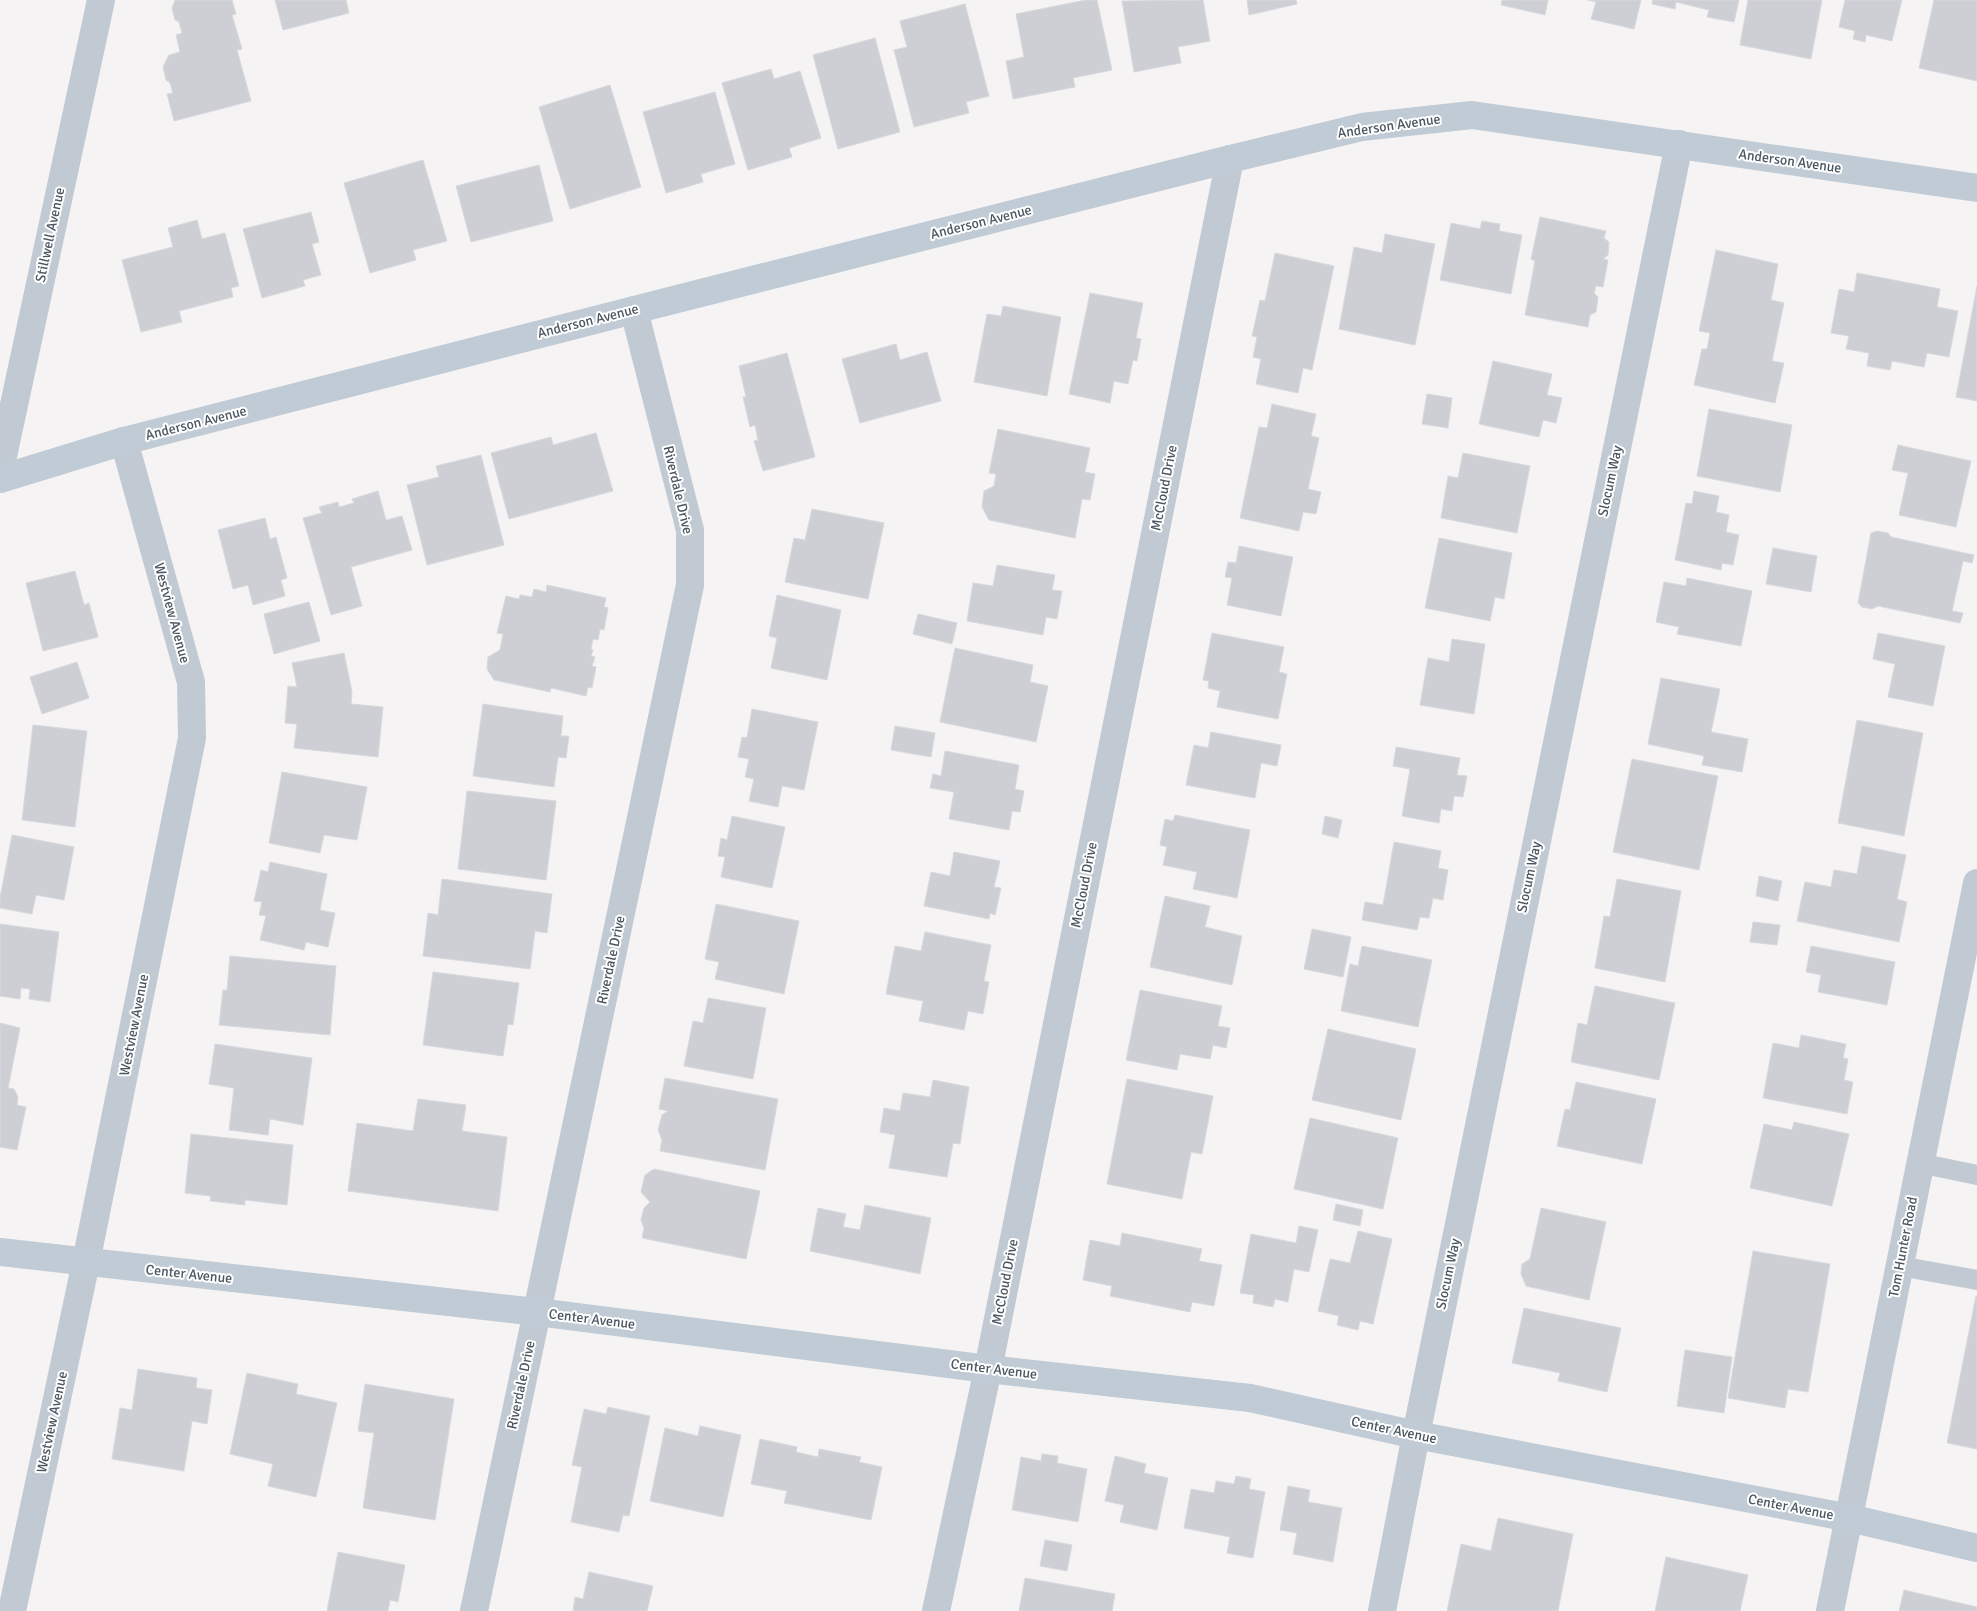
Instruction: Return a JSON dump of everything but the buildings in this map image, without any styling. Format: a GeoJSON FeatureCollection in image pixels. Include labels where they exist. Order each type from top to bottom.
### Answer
{"type":"FeatureCollection","features":[{"type":"Feature","properties":{"kind":"main road","name":"Anderson Avenue"},"geometry":{"type":"LineString","coordinates":[[0,479],[124,441],[1230,159],[1362,128],[1472,115],[1977,188]]}},
{"type":"Feature","properties":{"kind":"main road","name":"Center Avenue"},"geometry":{"type":"LineString","coordinates":[[0,1252],[537,1312],[988,1369],[1250,1398],[1416,1435],[1850,1518],[1977,1548]]}},
{"type":"Feature","properties":{"kind":"street","name":"Stillwell Avenue"},"geometry":{"type":"LineString","coordinates":[[0,470],[101,0]]}},
{"type":"Feature","properties":{"kind":"street","name":"Slocum Way"},"geometry":{"type":"LineString","coordinates":[[1382,1611],[1416,1435],[1679,144]]}},
{"type":"Feature","properties":{"kind":"street","name":"McCloud Drive"},"geometry":{"type":"LineString","coordinates":[[936,1611],[988,1369],[1230,159]]}},
{"type":"Feature","properties":{"kind":"street","name":"Riverdale Drive"},"geometry":{"type":"LineString","coordinates":[[474,1611],[690,585],[690,530],[634,310]]}},
{"type":"Feature","properties":{"kind":"street","name":"Westview Avenue"},"geometry":{"type":"LineString","coordinates":[[12,1611],[86,1262],[192,738],[190,682],[124,441]]}},
{"type":"Feature","properties":{"kind":"street","name":"Tom Hunter Road"},"geometry":{"type":"LineString","coordinates":[[1830,1611],[1850,1518],[1919,1162],[1977,883]]}},
{"type":"Feature","properties":{"kind":"lane"},"geometry":{"type":"LineString","coordinates":[[1919,1162],[1977,1175]]}},
{"type":"Feature","properties":{"kind":"lane"},"geometry":{"type":"LineString","coordinates":[[1899,1266],[1977,1280]]}}]}
